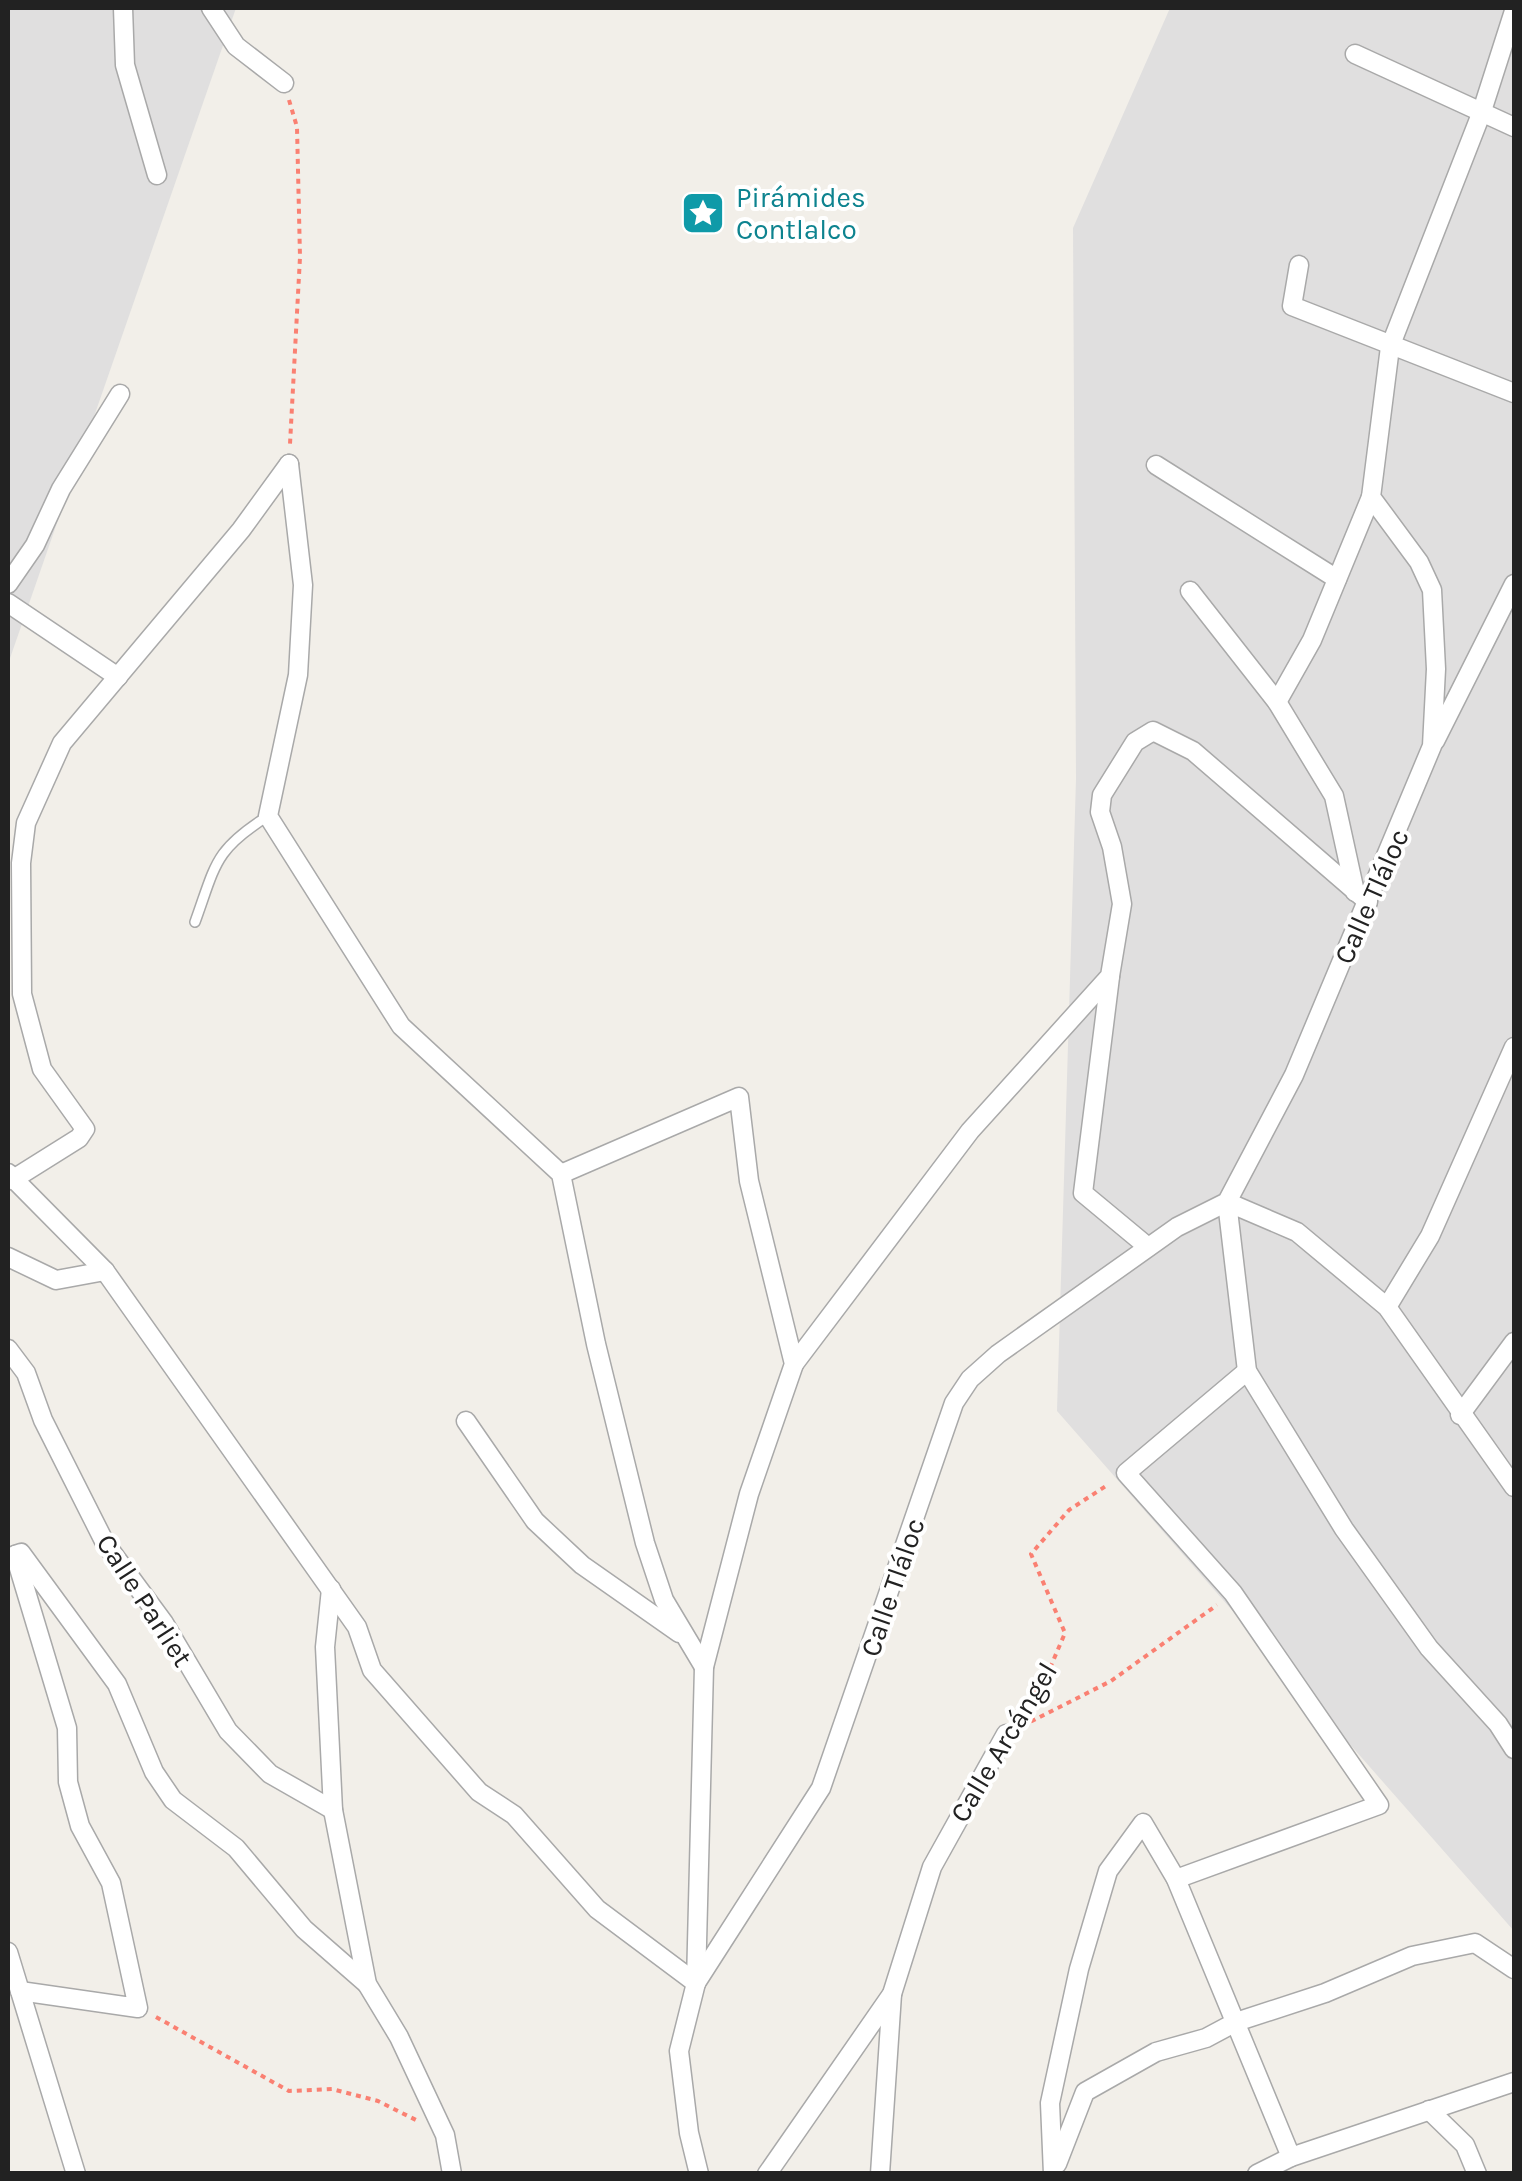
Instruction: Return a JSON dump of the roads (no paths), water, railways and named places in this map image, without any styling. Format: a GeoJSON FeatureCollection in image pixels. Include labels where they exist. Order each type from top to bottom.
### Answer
{"type":"FeatureCollection","features":[{"type":"Feature","properties":{"kind":"street"},"geometry":{"type":"LineString","coordinates":[[123,8],[126,65],[157,175]]}},
{"type":"Feature","properties":{"kind":"street"},"geometry":{"type":"LineString","coordinates":[[211,8],[236,46],[284,82]]}},
{"type":"Feature","properties":{"kind":"street"},"geometry":{"type":"LineString","coordinates":[[1277,702],[1312,640],[1371,497],[1390,347],[1481,114],[1514,11]]}},
{"type":"Feature","properties":{"kind":"street"},"geometry":{"type":"LineString","coordinates":[[1354,54],[1514,127]]}},
{"type":"Feature","properties":{"kind":"street"},"geometry":{"type":"LineString","coordinates":[[1299,265],[1292,306],[1514,392]]}},
{"type":"Feature","properties":{"kind":"street"},"geometry":{"type":"LineString","coordinates":[[8,584],[35,545],[61,489],[120,394]]}},
{"type":"Feature","properties":{"kind":"street"},"geometry":{"type":"LineString","coordinates":[[696,1984],[597,1909],[514,1815],[479,1792],[372,1670],[357,1628],[105,1271],[10,1177],[80,1138],[85,1129],[42,1069],[22,994],[21,863],[26,823],[62,743],[240,530],[289,464],[302,603],[298,675],[268,816],[401,1026],[561,1174],[596,1344],[646,1542],[664,1600],[704,1667]]}},
{"type":"Feature","properties":{"kind":"street"},"geometry":{"type":"LineString","coordinates":[[1156,465],[1337,580]]}},
{"type":"Feature","properties":{"kind":"street","name":"Calle Tláloc"},"geometry":{"type":"LineString","coordinates":[[696,1984],[821,1788],[954,1403],[970,1379],[998,1354],[1148,1247],[1227,1202],[1294,1075],[1362,897],[1432,746],[1436,669],[1432,590],[1419,562],[1371,497]]}},
{"type":"Feature","properties":{"kind":"street"},"geometry":{"type":"LineString","coordinates":[[1432,746],[1514,584]]}},
{"type":"Feature","properties":{"kind":"street"},"geometry":{"type":"LineString","coordinates":[[1190,591],[1277,702],[1334,796],[1362,897]]}},
{"type":"Feature","properties":{"kind":"street"},"geometry":{"type":"LineString","coordinates":[[8,603],[118,677]]}},
{"type":"Feature","properties":{"kind":"street"},"geometry":{"type":"LineString","coordinates":[[1148,1247],[1083,1193],[1122,904],[1112,847],[1100,812],[1102,795],[1135,742],[1153,731],[1193,751],[1362,897]]}},
{"type":"Feature","properties":{"kind":"street"},"geometry":{"type":"LineString","coordinates":[[699,2174],[689,2133],[680,2051],[696,1984],[704,1667],[749,1494],[794,1364],[970,1131],[1110,976]]}},
{"type":"Feature","properties":{"kind":"street"},"geometry":{"type":"LineString","coordinates":[[1387,1307],[1430,1236],[1514,1047]]}},
{"type":"Feature","properties":{"kind":"street"},"geometry":{"type":"LineString","coordinates":[[561,1174],[739,1097],[749,1181],[794,1364]]}},
{"type":"Feature","properties":{"kind":"street"},"geometry":{"type":"LineString","coordinates":[[1227,1202],[1297,1232],[1387,1307],[1514,1486]]}},
{"type":"Feature","properties":{"kind":"street"},"geometry":{"type":"LineString","coordinates":[[1227,1202],[1248,1372],[1355,1544],[1429,1648],[1498,1724],[1514,1749]]}},
{"type":"Feature","properties":{"kind":"street"},"geometry":{"type":"LineString","coordinates":[[8,1257],[56,1280],[105,1271]]}},
{"type":"Feature","properties":{"kind":"street"},"geometry":{"type":"LineString","coordinates":[[1460,1415],[1514,1342]]}},
{"type":"Feature","properties":{"kind":"street","name":"Calle Parliet"},"geometry":{"type":"LineString","coordinates":[[8,1349],[26,1372],[44,1420],[105,1543],[164,1623],[228,1731],[270,1774],[333,1810]]}},
{"type":"Feature","properties":{"kind":"street"},"geometry":{"type":"LineString","coordinates":[[1176,1879],[1380,1805],[1233,1594],[1126,1474],[1248,1372]]}},
{"type":"Feature","properties":{"kind":"street"},"geometry":{"type":"LineString","coordinates":[[466,1421],[535,1521],[582,1566],[681,1634]]}},
{"type":"Feature","properties":{"kind":"street"},"geometry":{"type":"LineString","coordinates":[[20,1991],[138,2008],[111,1883],[80,1826],[72,1797],[67,1728],[43,1660],[18,1553],[116,1684],[154,1772],[174,1800],[236,1848],[304,1929],[367,1984],[399,2037],[445,2135],[452,2174]]}},
{"type":"Feature","properties":{"kind":"street"},"geometry":{"type":"LineString","coordinates":[[330,1589],[325,1647],[333,1810],[367,1984]]}},
{"type":"Feature","properties":{"kind":"street","name":"Calle Arcángel"},"geometry":{"type":"LineString","coordinates":[[767,2174],[892,1994],[932,1867],[1006,1734]]}},
{"type":"Feature","properties":{"kind":"street"},"geometry":{"type":"LineString","coordinates":[[1054,2174],[1050,2103],[1079,1969],[1108,1871],[1143,1822],[1176,1879],[1291,2157]]}},
{"type":"Feature","properties":{"kind":"street"},"geometry":{"type":"LineString","coordinates":[[1054,2174],[1085,2092],[1156,2052],[1206,2038],[1236,2022],[1325,1993],[1412,1956],[1475,1943],[1514,1969]]}},
{"type":"Feature","properties":{"kind":"street"},"geometry":{"type":"LineString","coordinates":[[8,1952],[76,2174]]}},
{"type":"Feature","properties":{"kind":"street"},"geometry":{"type":"LineString","coordinates":[[880,2174],[892,1994]]}},
{"type":"Feature","properties":{"kind":"street"},"geometry":{"type":"LineString","coordinates":[[1257,2174],[1291,2157],[1514,2082]]}},
{"type":"Feature","properties":{"kind":"street"},"geometry":{"type":"LineString","coordinates":[[1429,2110],[1465,2145],[1477,2174]]}},
{"type":"Feature","properties":{"kind":"lane"},"geometry":{"type":"LineString","coordinates":[[196,922],[218,857],[231,839],[268,816]]}},
{"type":"Feature","properties":{"kind":"place","name":"Pirámides Contlalco"},"geometry":{"type":"Point","coordinates":[703,213]}}]}
